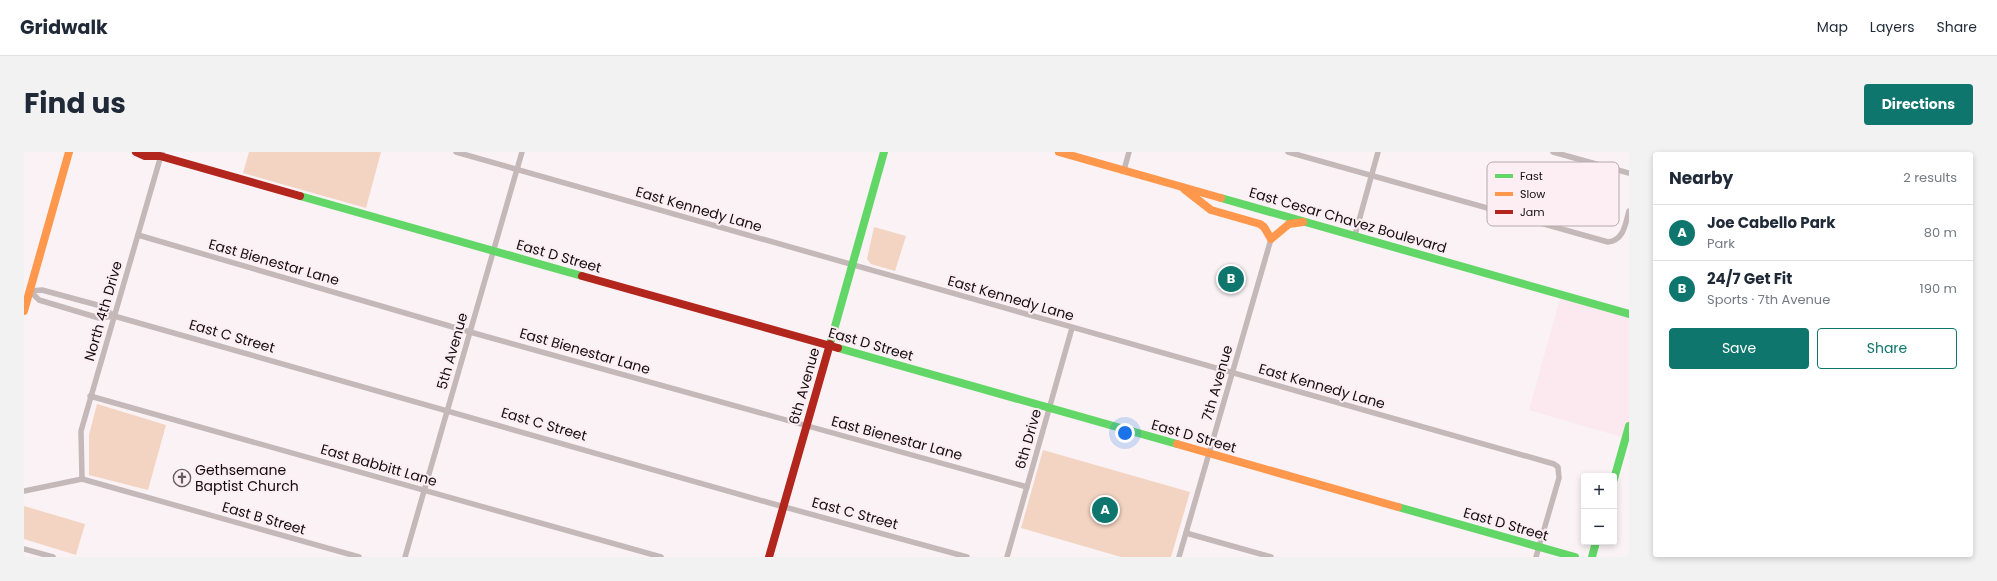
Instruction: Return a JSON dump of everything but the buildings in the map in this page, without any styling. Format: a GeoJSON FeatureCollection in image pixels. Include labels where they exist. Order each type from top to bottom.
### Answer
{"type":"FeatureCollection","features":[{"type":"Feature","properties":{"kind":"main road"},"geometry":{"type":"LineString","coordinates":[[24,311],[27,290],[69,152]]}},
{"type":"Feature","properties":{"kind":"main road","name":"East D Street"},"geometry":{"type":"LineString","coordinates":[[136,152],[145,156],[159,153],[494,251],[1575,557]]}},
{"type":"Feature","properties":{"kind":"main road","name":"6th Avenue"},"geometry":{"type":"LineString","coordinates":[[768,557],[884,152]]}},
{"type":"Feature","properties":{"kind":"main road","name":"East Cesar Chavez Boulevard"},"geometry":{"type":"LineString","coordinates":[[1059,152],[1307,221],[1629,314]]}},
{"type":"Feature","properties":{"kind":"main road"},"geometry":{"type":"LineString","coordinates":[[1179,186],[1210,210],[1260,224],[1264,227],[1270,239],[1289,224],[1307,221]]}},
{"type":"Feature","properties":{"kind":"main road"},"geometry":{"type":"LineString","coordinates":[[1616,473],[1629,426]]}},
{"type":"Feature","properties":{"kind":"main road"},"geometry":{"type":"LineString","coordinates":[[1592,557],[1595,545]]}},
{"type":"Feature","properties":{"kind":"street","name":"East Kennedy Lane"},"geometry":{"type":"LineString","coordinates":[[456,152],[1548,462],[1558,467],[1559,478],[1539,547]]}},
{"type":"Feature","properties":{"kind":"street","name":"5th Avenue"},"geometry":{"type":"LineString","coordinates":[[405,557],[522,152]]}},
{"type":"Feature","properties":{"kind":"street"},"geometry":{"type":"LineString","coordinates":[[1124,170],[1128,152]]}},
{"type":"Feature","properties":{"kind":"street"},"geometry":{"type":"LineString","coordinates":[[1288,152],[1487,208]]}},
{"type":"Feature","properties":{"kind":"street"},"geometry":{"type":"LineString","coordinates":[[1355,235],[1378,152]]}},
{"type":"Feature","properties":{"kind":"street"},"geometry":{"type":"LineString","coordinates":[[1553,152],[1588,162]]}},
{"type":"Feature","properties":{"kind":"street","name":"North 4th Drive"},"geometry":{"type":"LineString","coordinates":[[82,479],[80,436],[90,396],[138,235],[159,153]]}},
{"type":"Feature","properties":{"kind":"street"},"geometry":{"type":"LineString","coordinates":[[1619,171],[1629,174]]}},
{"type":"Feature","properties":{"kind":"street"},"geometry":{"type":"LineString","coordinates":[[1550,226],[1604,241],[1614,241],[1620,237],[1624,231],[1629,211]]}},
{"type":"Feature","properties":{"kind":"street","name":"East Bienestar Lane"},"geometry":{"type":"LineString","coordinates":[[138,235],[470,332],[1027,487]]}},
{"type":"Feature","properties":{"kind":"street","name":"7th Avenue"},"geometry":{"type":"LineString","coordinates":[[1179,557],[1270,239]]}},
{"type":"Feature","properties":{"kind":"street","name":"East C Street"},"geometry":{"type":"LineString","coordinates":[[27,290],[39,300],[99,318],[114,316]]}},
{"type":"Feature","properties":{"kind":"street","name":"East C Street"},"geometry":{"type":"LineString","coordinates":[[27,290],[42,290],[101,306],[114,316],[968,557]]}},
{"type":"Feature","properties":{"kind":"street","name":"6th Drive"},"geometry":{"type":"LineString","coordinates":[[1007,557],[1072,328]]}},
{"type":"Feature","properties":{"kind":"street","name":"East Babbitt Lane"},"geometry":{"type":"LineString","coordinates":[[90,396],[660,557]]}},
{"type":"Feature","properties":{"kind":"street","name":"East B Street"},"geometry":{"type":"LineString","coordinates":[[24,492],[82,479],[358,557]]}},
{"type":"Feature","properties":{"kind":"street"},"geometry":{"type":"LineString","coordinates":[[1186,533],[1270,557]]}},
{"type":"Feature","properties":{"kind":"street"},"geometry":{"type":"LineString","coordinates":[[1536,557],[1539,547]]}},
{"type":"Feature","properties":{"kind":"street"},"geometry":{"type":"LineString","coordinates":[[24,549],[53,557]]}},
{"type":"Feature","properties":{"kind":"shaded area"},"geometry":{"type":"Polygon","coordinates":[[[249,152],[381,152],[366,208],[243,173],[249,152]]]}},
{"type":"Feature","properties":{"kind":"shaded area"},"geometry":{"type":"Polygon","coordinates":[[[874,227],[906,236],[895,271],[871,264],[867,259],[874,227]]]}},
{"type":"Feature","properties":{"kind":"shaded area"},"geometry":{"type":"Polygon","coordinates":[[[1561,295],[1629,314],[1629,426],[1625,438],[1529,410],[1561,295]]]}},
{"type":"Feature","properties":{"kind":"shaded area"},"geometry":{"type":"Polygon","coordinates":[[[97,404],[166,425],[148,490],[89,475],[89,435],[97,404]]]}},
{"type":"Feature","properties":{"kind":"shaded area"},"geometry":{"type":"Polygon","coordinates":[[[1043,450],[1190,492],[1171,557],[1121,557],[1021,528],[1043,450]]]}},
{"type":"Feature","properties":{"kind":"shaded area"},"geometry":{"type":"Polygon","coordinates":[[[24,506],[85,524],[76,555],[24,539],[24,506]]]}},
{"type":"Feature","properties":{"kind":"traffic: fast"},"geometry":{"type":"LineString","coordinates":[[830,344],[884,152]]}},
{"type":"Feature","properties":{"kind":"traffic: fast"},"geometry":{"type":"LineString","coordinates":[[300,196],[582,276]]}},
{"type":"Feature","properties":{"kind":"traffic: fast"},"geometry":{"type":"LineString","coordinates":[[1221,198],[1629,314]]}},
{"type":"Feature","properties":{"kind":"traffic: fast"},"geometry":{"type":"LineString","coordinates":[[838,348],[1177,444]]}},
{"type":"Feature","properties":{"kind":"traffic: fast"},"geometry":{"type":"LineString","coordinates":[[1616,473],[1629,426]]}},
{"type":"Feature","properties":{"kind":"traffic: fast"},"geometry":{"type":"LineString","coordinates":[[1398,507],[1575,557]]}},
{"type":"Feature","properties":{"kind":"traffic: fast"},"geometry":{"type":"LineString","coordinates":[[1592,557],[1595,545]]}},
{"type":"Feature","properties":{"kind":"traffic: slow"},"geometry":{"type":"LineString","coordinates":[[24,311],[69,152]]}},
{"type":"Feature","properties":{"kind":"traffic: slow"},"geometry":{"type":"LineString","coordinates":[[1059,152],[1221,198]]}},
{"type":"Feature","properties":{"kind":"traffic: slow"},"geometry":{"type":"LineString","coordinates":[[1184,189],[1211,210],[1260,224],[1264,227],[1271,239],[1289,224],[1303,222]]}},
{"type":"Feature","properties":{"kind":"traffic: slow"},"geometry":{"type":"LineString","coordinates":[[1177,444],[1398,507]]}},
{"type":"Feature","properties":{"kind":"traffic: jam"},"geometry":{"type":"LineString","coordinates":[[136,152],[145,156],[160,156],[300,196]]}},
{"type":"Feature","properties":{"kind":"traffic: jam"},"geometry":{"type":"LineString","coordinates":[[582,276],[838,348]]}},
{"type":"Feature","properties":{"kind":"traffic: jam"},"geometry":{"type":"LineString","coordinates":[[769,557],[830,344]]}},
{"type":"Feature","properties":{"kind":"place","name":"24/7 Get Fit"},"geometry":{"type":"Point","coordinates":[1231,279]}},
{"type":"Feature","properties":{"kind":"place","name":"Gethsemane Baptist Church"},"geometry":{"type":"Point","coordinates":[182,478]}},
{"type":"Feature","properties":{"kind":"place","name":"Joe Cabello Park"},"geometry":{"type":"Point","coordinates":[1105,510]}}]}
